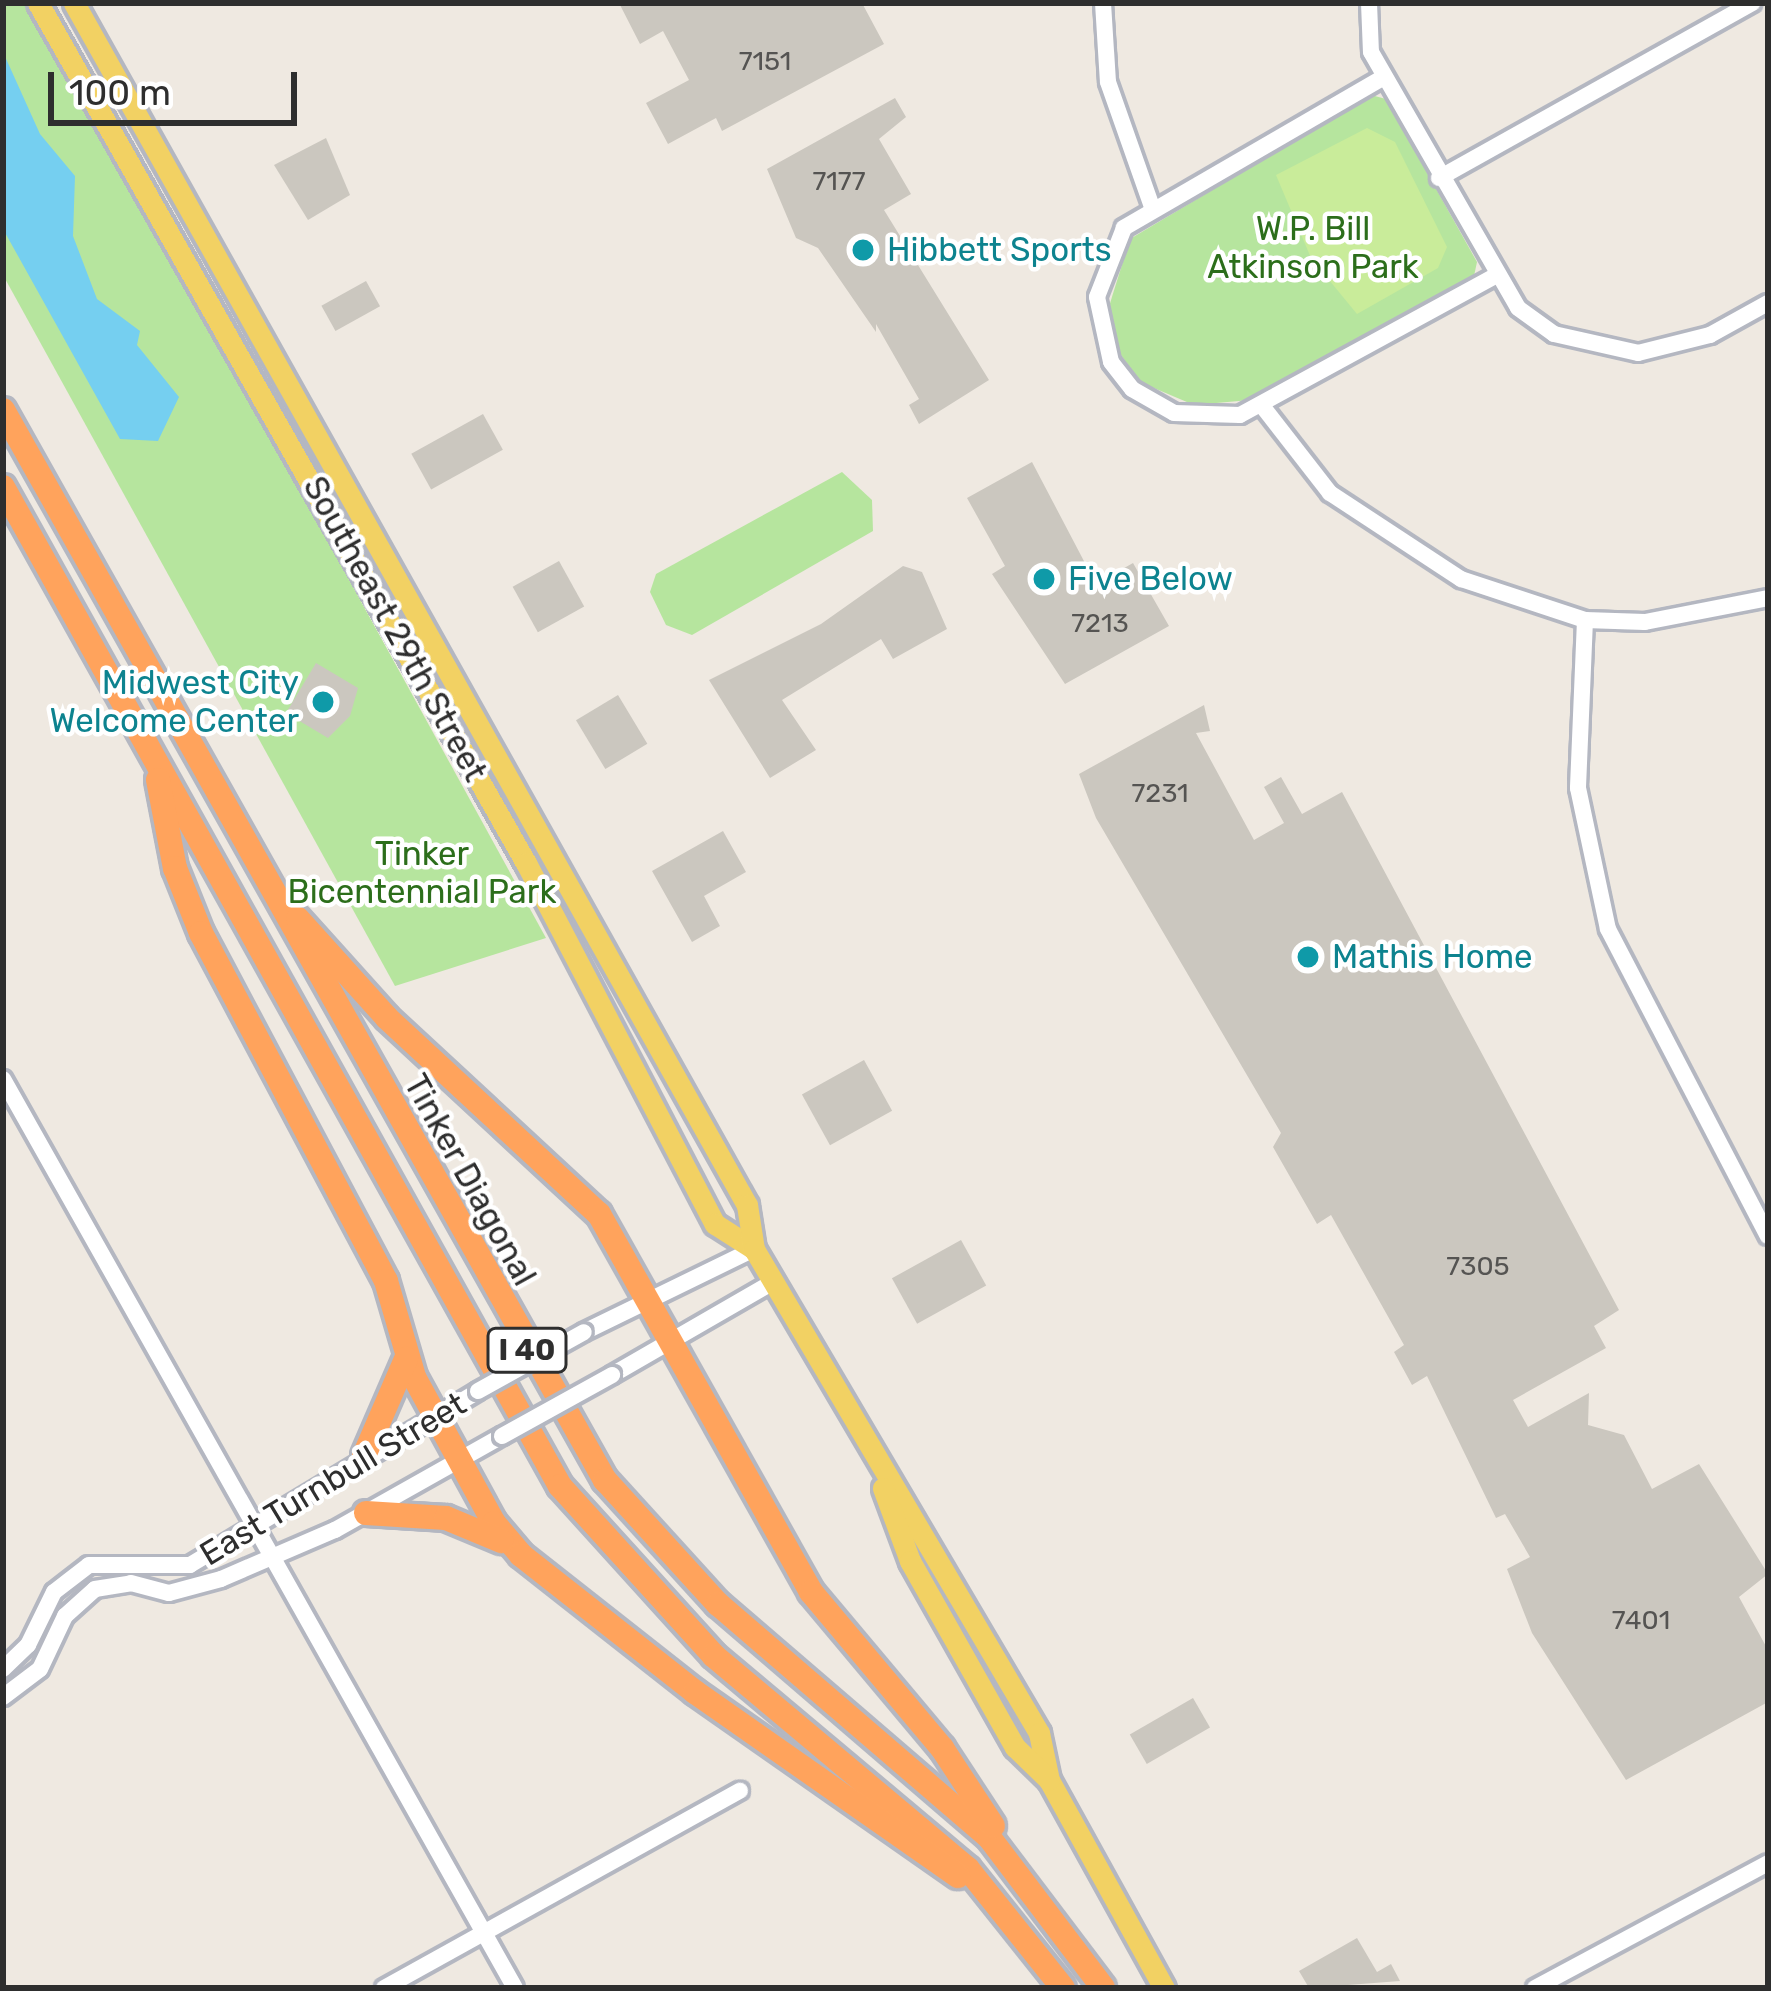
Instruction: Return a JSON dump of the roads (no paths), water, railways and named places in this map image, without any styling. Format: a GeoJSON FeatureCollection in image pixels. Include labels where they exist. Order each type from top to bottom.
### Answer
{"type":"FeatureCollection","features":[{"type":"Feature","properties":{"kind":"highway","name":"Tinker Diagonal"},"geometry":{"type":"LineString","coordinates":[[3,410],[605,1480],[718,1604],[913,1763],[1030,1884],[1102,1988]]}},
{"type":"Feature","properties":{"kind":"highway","name":"I 40"},"geometry":{"type":"LineString","coordinates":[[3,487],[533,1448],[592,1532],[714,1656],[886,1792],[1001,1906],[1063,1988]]}},
{"type":"Feature","properties":{"kind":"highway"},"geometry":{"type":"LineString","coordinates":[[155,760],[175,868],[202,933],[386,1281],[406,1356],[432,1417],[456,1462],[521,1555]]}},
{"type":"Feature","properties":{"kind":"highway"},"geometry":{"type":"LineString","coordinates":[[266,883],[424,1054],[575,1185],[652,1294],[812,1592],[942,1748],[1030,1884]]}},
{"type":"Feature","properties":{"kind":"highway"},"geometry":{"type":"LineString","coordinates":[[364,1456],[406,1356]]}},
{"type":"Feature","properties":{"kind":"highway"},"geometry":{"type":"LineString","coordinates":[[366,1513],[464,1522],[521,1555],[695,1692],[1001,1906]]}},
{"type":"Feature","properties":{"kind":"main road","name":"Southeast 29th Street"},"geometry":{"type":"LineString","coordinates":[[38,3],[515,844],[715,1224],[754,1249]]}},
{"type":"Feature","properties":{"kind":"main road","name":"Southeast 29th Street"},"geometry":{"type":"LineString","coordinates":[[74,3],[736,1185],[754,1249],[875,1465],[910,1562],[1015,1747],[1049,1780],[1165,1988]]}},
{"type":"Feature","properties":{"kind":"street"},"geometry":{"type":"LineString","coordinates":[[1103,3],[1108,82],[1152,207]]}},
{"type":"Feature","properties":{"kind":"street"},"geometry":{"type":"LineString","coordinates":[[1370,3],[1371,52],[1439,178],[1495,276],[1554,334],[1601,351],[1676,347],[1768,303]]}},
{"type":"Feature","properties":{"kind":"street"},"geometry":{"type":"LineString","coordinates":[[1439,178],[1752,3]]}},
{"type":"Feature","properties":{"kind":"street"},"geometry":{"type":"LineString","coordinates":[[1384,76],[1152,207],[1124,228],[1100,280],[1096,315],[1111,362],[1132,389],[1174,413],[1218,419],[1263,407],[1495,276]]}},
{"type":"Feature","properties":{"kind":"street"},"geometry":{"type":"LineString","coordinates":[[1263,407],[1330,493],[1393,542],[1461,579],[1585,620],[1645,622],[1767,604]]}},
{"type":"Feature","properties":{"kind":"street"},"geometry":{"type":"LineString","coordinates":[[1585,620],[1578,788],[1608,928],[1768,1236]]}},
{"type":"Feature","properties":{"kind":"street"},"geometry":{"type":"LineString","coordinates":[[3,1079],[515,1988]]}},
{"type":"Feature","properties":{"kind":"street","name":"East Turnbull Street"},"geometry":{"type":"LineString","coordinates":[[3,1669],[28,1646],[54,1592],[89,1565],[176,1568],[584,1331],[652,1294],[754,1249]]}},
{"type":"Feature","properties":{"kind":"street","name":"East Turnbull Street"},"geometry":{"type":"LineString","coordinates":[[3,1697],[40,1670],[65,1616],[95,1589],[131,1583],[169,1594],[366,1513],[677,1341],[773,1282]]}},
{"type":"Feature","properties":{"kind":"street"},"geometry":{"type":"LineString","coordinates":[[384,1988],[740,1791]]}},
{"type":"Feature","properties":{"kind":"street"},"geometry":{"type":"LineString","coordinates":[[1534,1988],[1768,1863]]}},
{"type":"Feature","properties":{"kind":"water"},"geometry":{"type":"Polygon","coordinates":[[[3,52],[40,134],[75,176],[73,236],[97,299],[140,331],[137,345],[179,397],[158,441],[120,439],[3,229],[3,52]]]}},
{"type":"Feature","properties":{"kind":"place","name":"Hibbett Sports"},"geometry":{"type":"Point","coordinates":[863,250]}},
{"type":"Feature","properties":{"kind":"place","name":"Five Below"},"geometry":{"type":"Point","coordinates":[1044,579]}},
{"type":"Feature","properties":{"kind":"place","name":"Midwest City Welcome Center"},"geometry":{"type":"Point","coordinates":[323,702]}},
{"type":"Feature","properties":{"kind":"place","name":"Mathis Home"},"geometry":{"type":"Point","coordinates":[1308,957]}},
{"type":"Feature","properties":{"kind":"park label","name":"W.P. Bill Atkinson Park"},"geometry":{"type":"Point","coordinates":[1313,248]}},
{"type":"Feature","properties":{"kind":"park label","name":"Tinker Bicentennial Park"},"geometry":{"type":"Point","coordinates":[422,873]}}]}
